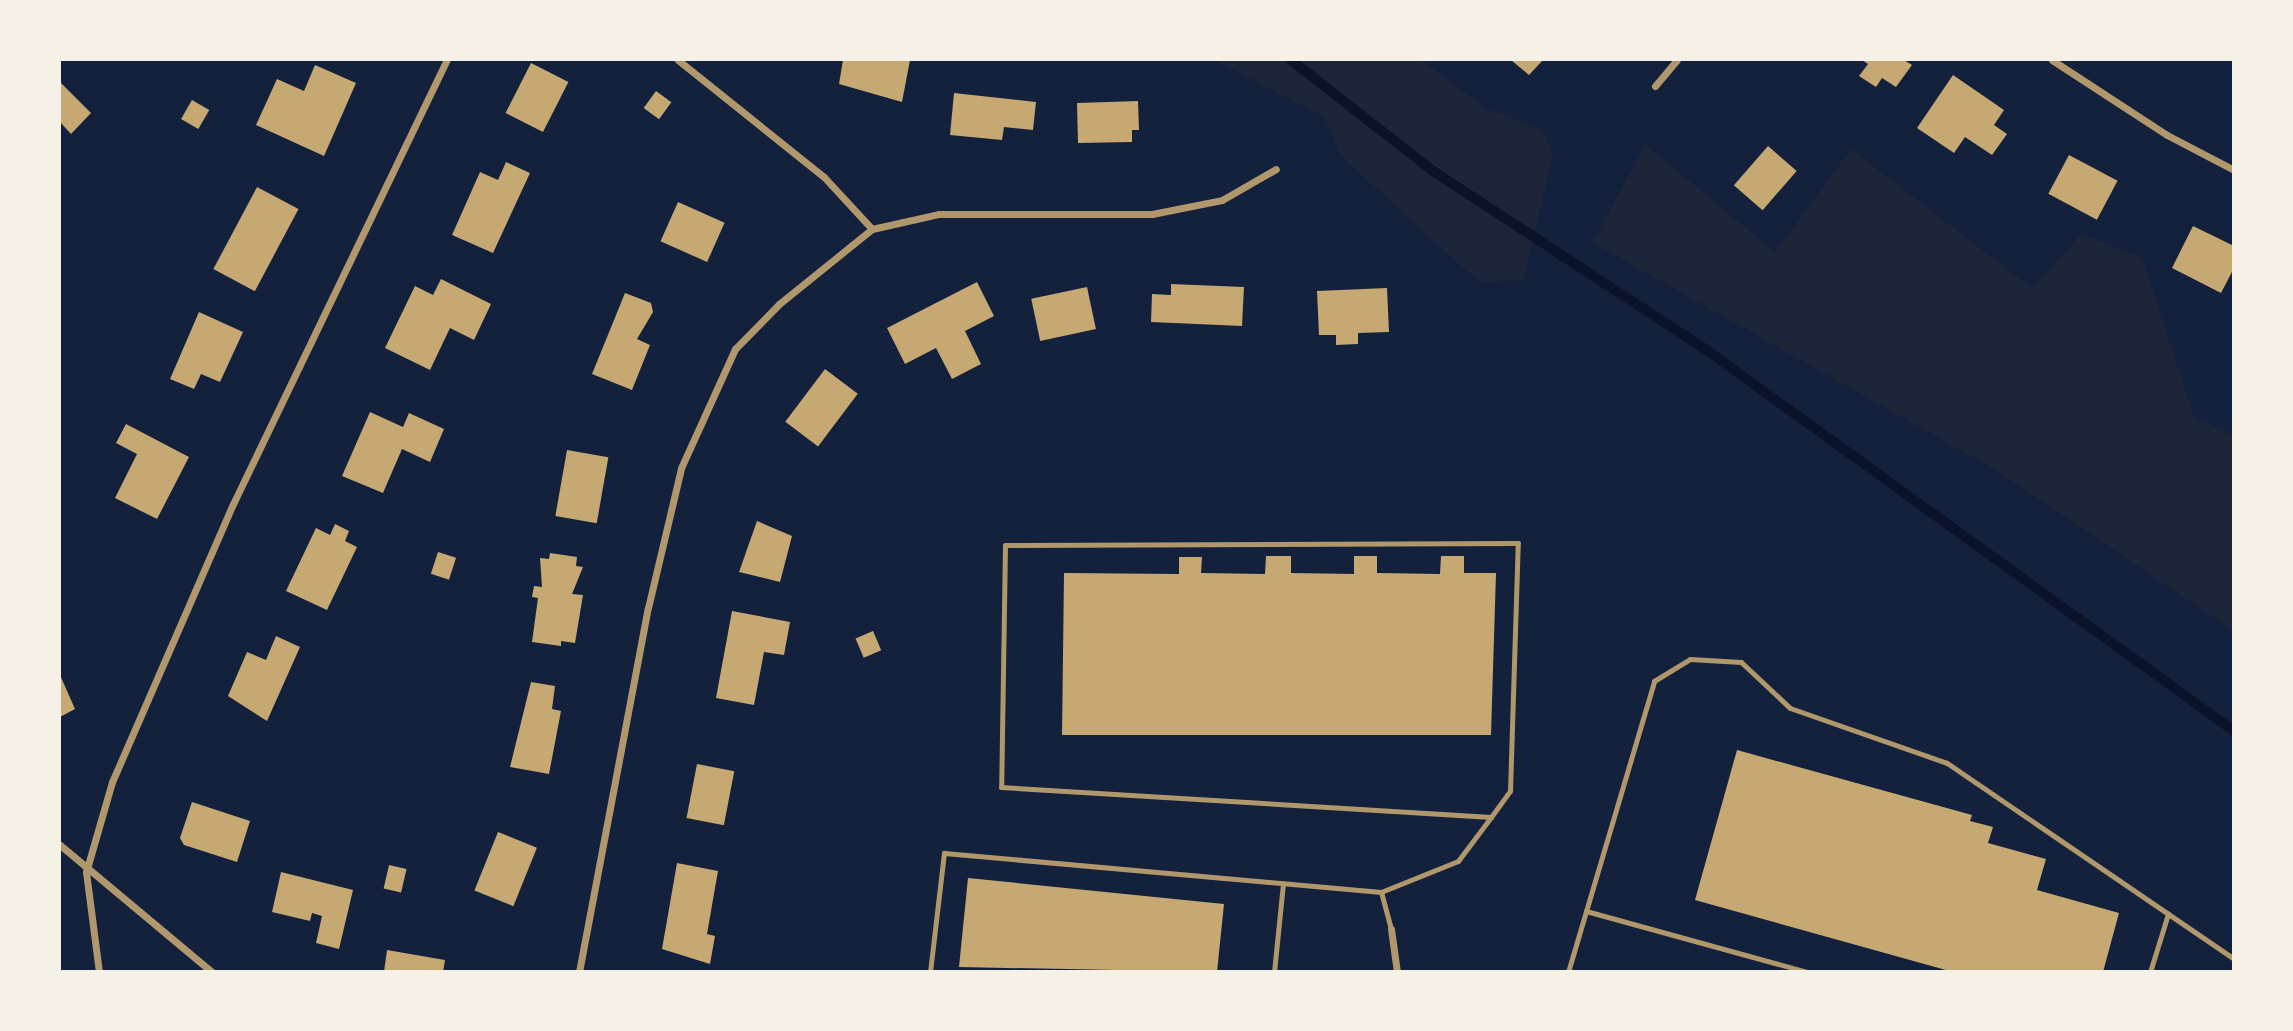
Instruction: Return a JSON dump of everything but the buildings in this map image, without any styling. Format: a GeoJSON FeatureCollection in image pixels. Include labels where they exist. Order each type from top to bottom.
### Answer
{"type":"FeatureCollection","features":[{"type":"Feature","properties":{"kind":"street"},"geometry":{"type":"LineString","coordinates":[[99,971],[86,872],[112,782],[233,504],[447,60]]}},
{"type":"Feature","properties":{"kind":"street"},"geometry":{"type":"LineString","coordinates":[[678,60],[824,177],[872,229]]}},
{"type":"Feature","properties":{"kind":"street"},"geometry":{"type":"LineString","coordinates":[[1656,86],[1677,60]]}},
{"type":"Feature","properties":{"kind":"street"},"geometry":{"type":"LineString","coordinates":[[2052,60],[2167,135],[2234,170]]}},
{"type":"Feature","properties":{"kind":"street"},"geometry":{"type":"LineString","coordinates":[[579,971],[648,608],[681,468],[701,417],[736,349],[779,304],[872,229],[939,214],[1152,214],[1222,201],[1276,169]]}},
{"type":"Feature","properties":{"kind":"street"},"geometry":{"type":"LineString","coordinates":[[60,845],[86,872],[212,971]]}},
{"type":"Feature","properties":{"kind":"street"},"geometry":{"type":"LineString","coordinates":[[1391,929],[1397,971]]}},
{"type":"Feature","properties":{"kind":"lane"},"geometry":{"type":"LineString","coordinates":[[930,971],[944,853],[1381,892],[1458,861],[1491,817],[1510,790],[1518,543],[1006,545],[1001,787],[1491,817]]}},
{"type":"Feature","properties":{"kind":"lane"},"geometry":{"type":"LineString","coordinates":[[1568,971],[1654,681],[1690,660],[1741,662],[1790,708],[1947,762],[2234,959]]}},
{"type":"Feature","properties":{"kind":"lane"},"geometry":{"type":"LineString","coordinates":[[1274,971],[1283,883]]}},
{"type":"Feature","properties":{"kind":"lane"},"geometry":{"type":"LineString","coordinates":[[1381,892],[1391,929]]}},
{"type":"Feature","properties":{"kind":"lane"},"geometry":{"type":"LineString","coordinates":[[1586,911],[1807,971]]}},
{"type":"Feature","properties":{"kind":"lane"},"geometry":{"type":"LineString","coordinates":[[2150,971],[2168,914]]}},
{"type":"Feature","properties":{"kind":"shaded area"},"geometry":{"type":"Polygon","coordinates":[[[1215,60],[1421,60],[1485,108],[1543,131],[1553,155],[1523,280],[1479,282],[1342,157],[1324,117],[1215,60]]]}},
{"type":"Feature","properties":{"kind":"shaded area"},"geometry":{"type":"Polygon","coordinates":[[[1645,144],[1775,252],[1851,149],[2033,289],[2081,234],[2142,258],[2194,417],[2233,435],[2233,630],[1987,465],[1593,243],[1645,144]]]}},
{"type":"Feature","properties":{"kind":"waterway"},"geometry":{"type":"LineString","coordinates":[[1291,60],[1433,171],[1705,349],[2234,731]]}}]}
